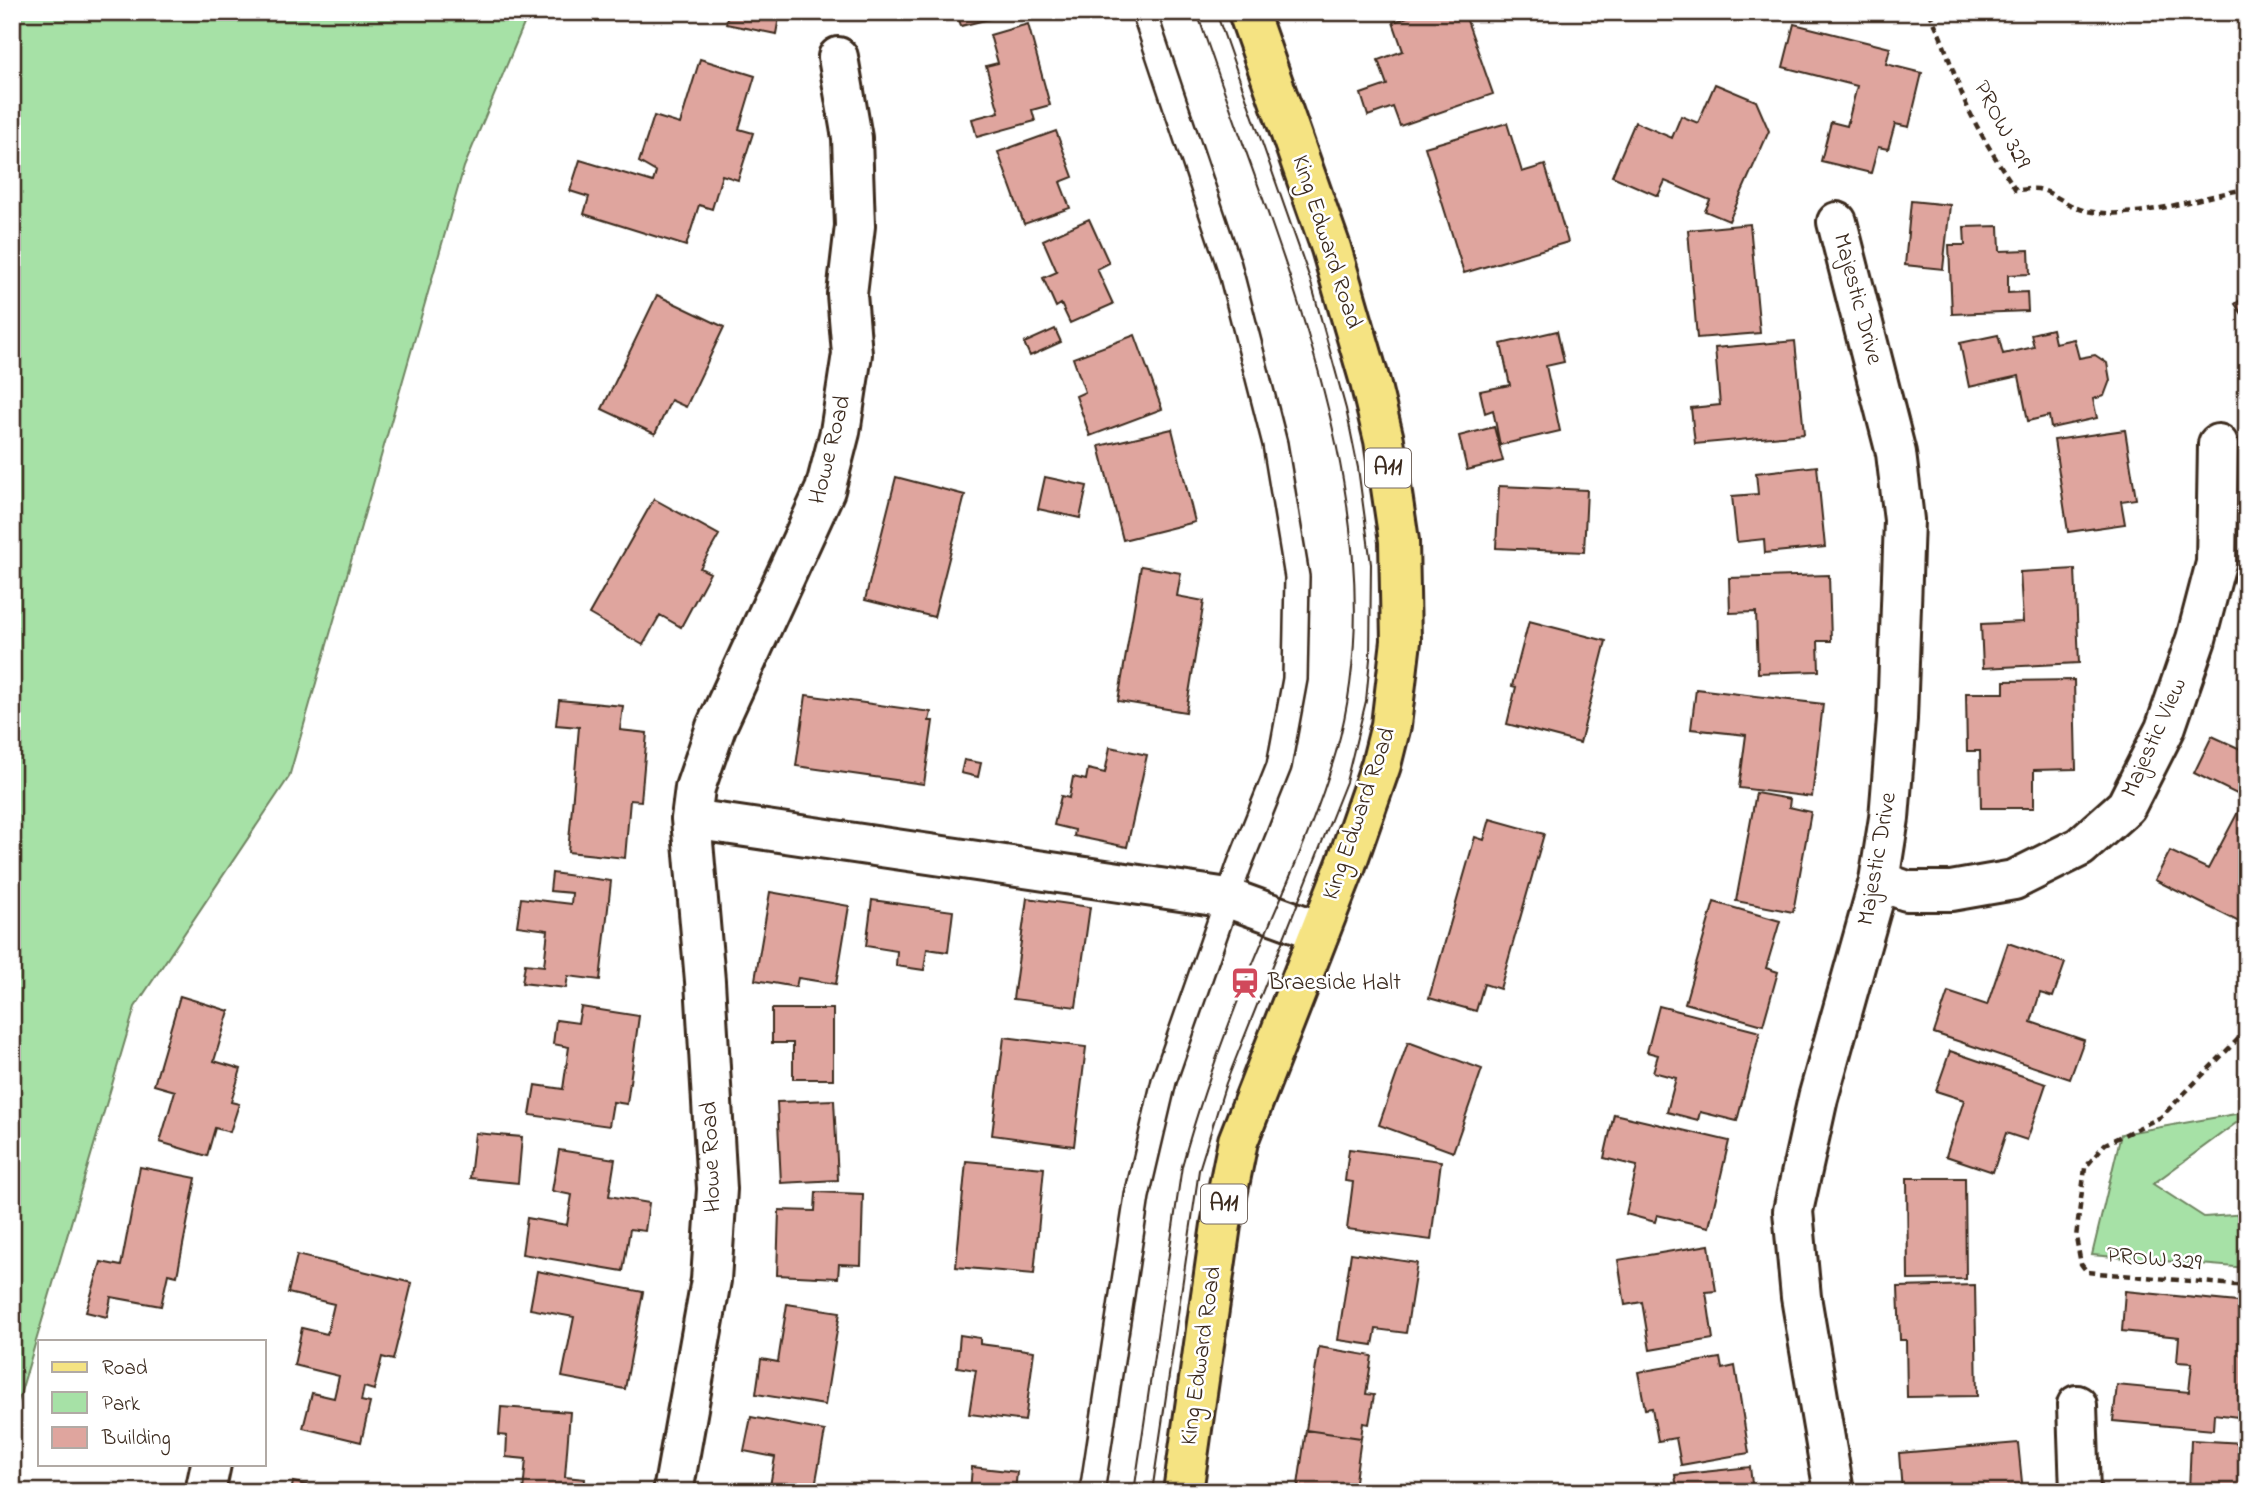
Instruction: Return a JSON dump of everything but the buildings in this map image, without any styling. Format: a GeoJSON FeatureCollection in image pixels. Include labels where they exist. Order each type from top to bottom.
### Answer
{"type":"FeatureCollection","features":[{"type":"Feature","properties":{"kind":"main road","name":"King Edward Road"},"geometry":{"type":"LineString","coordinates":[[1183,1492],[1221,1225],[1232,1166],[1250,1106],[1346,865],[1381,765],[1391,725],[1401,641],[1399,541],[1384,440],[1354,323],[1331,248],[1248,12]]}},
{"type":"Feature","properties":{"kind":"street","name":"Howe Road"},"geometry":{"type":"LineString","coordinates":[[673,1492],[711,1280],[717,1189],[705,981],[691,819],[695,789],[716,727],[825,491],[840,432],[852,354],[847,294],[855,226],[852,138],[838,57]]}},
{"type":"Feature","properties":{"kind":"street","name":"Majestic Drive"},"geometry":{"type":"LineString","coordinates":[[1834,1492],[1801,1297],[1793,1211],[1818,1098],[1879,881],[1889,818],[1897,719],[1904,520],[1896,453],[1837,222]]}},
{"type":"Feature","properties":{"kind":"street","name":"Majestic View"},"geometry":{"type":"LineString","coordinates":[[1879,881],[1907,891],[1951,891],[2014,880],[2080,847],[2126,806],[2165,729],[2196,639],[2217,564],[2218,444]]}},
{"type":"Feature","properties":{"kind":"street"},"geometry":{"type":"LineString","coordinates":[[691,819],[1228,898],[1319,930]]}},
{"type":"Feature","properties":{"kind":"street"},"geometry":{"type":"LineString","coordinates":[[2077,1405],[2080,1492]]}},
{"type":"Feature","properties":{"kind":"street"},"geometry":{"type":"LineString","coordinates":[[205,1492],[211,1466]]}},
{"type":"Feature","properties":{"kind":"lane"},"geometry":{"type":"LineString","coordinates":[[1092,1492],[1137,1196],[1164,1082],[1228,898],[1279,766],[1295,679],[1297,577],[1275,444],[1229,265],[1144,12]]}},
{"type":"Feature","properties":{"kind":"path","name":"PROW 329"},"geometry":{"type":"LineString","coordinates":[[1929,12],[1950,58],[1965,103],[1989,150],[2016,190],[2040,189],[2087,211],[2117,212],[2174,206],[2215,194],[2247,189]]}},
{"type":"Feature","properties":{"kind":"path","name":"PROW 329"},"geometry":{"type":"LineString","coordinates":[[2247,1031],[2161,1116],[2105,1144],[2098,1152],[2085,1168],[2076,1237],[2081,1264],[2087,1272],[2247,1286]]}},
{"type":"Feature","properties":{"kind":"green space"},"geometry":{"type":"Polygon","coordinates":[[[12,12],[529,12],[464,167],[289,777],[135,1007],[12,1422],[12,12]]]}},
{"type":"Feature","properties":{"kind":"green space"},"geometry":{"type":"Polygon","coordinates":[[[2247,1112],[2247,1115],[2153,1184],[2204,1217],[2247,1214],[2247,1268],[2092,1255],[2121,1134],[2247,1112]]]}},
{"type":"Feature","properties":{"kind":"tram line"},"geometry":{"type":"LineString","coordinates":[[1134,1492],[1182,1166],[1227,1028],[1327,781],[1336,752],[1353,661],[1354,567],[1342,472],[1320,376],[1291,281],[1197,12]]}},
{"type":"Feature","properties":{"kind":"tram line"},"geometry":{"type":"LineString","coordinates":[[1152,1492],[1199,1170],[1226,1083],[1346,782],[1366,701],[1370,659],[1371,564],[1358,468],[1346,409],[1310,279],[1216,12]]}},
{"type":"Feature","properties":{"kind":"place","name":"Braeside Halt"},"geometry":{"type":"Point","coordinates":[1245,983]}}]}
